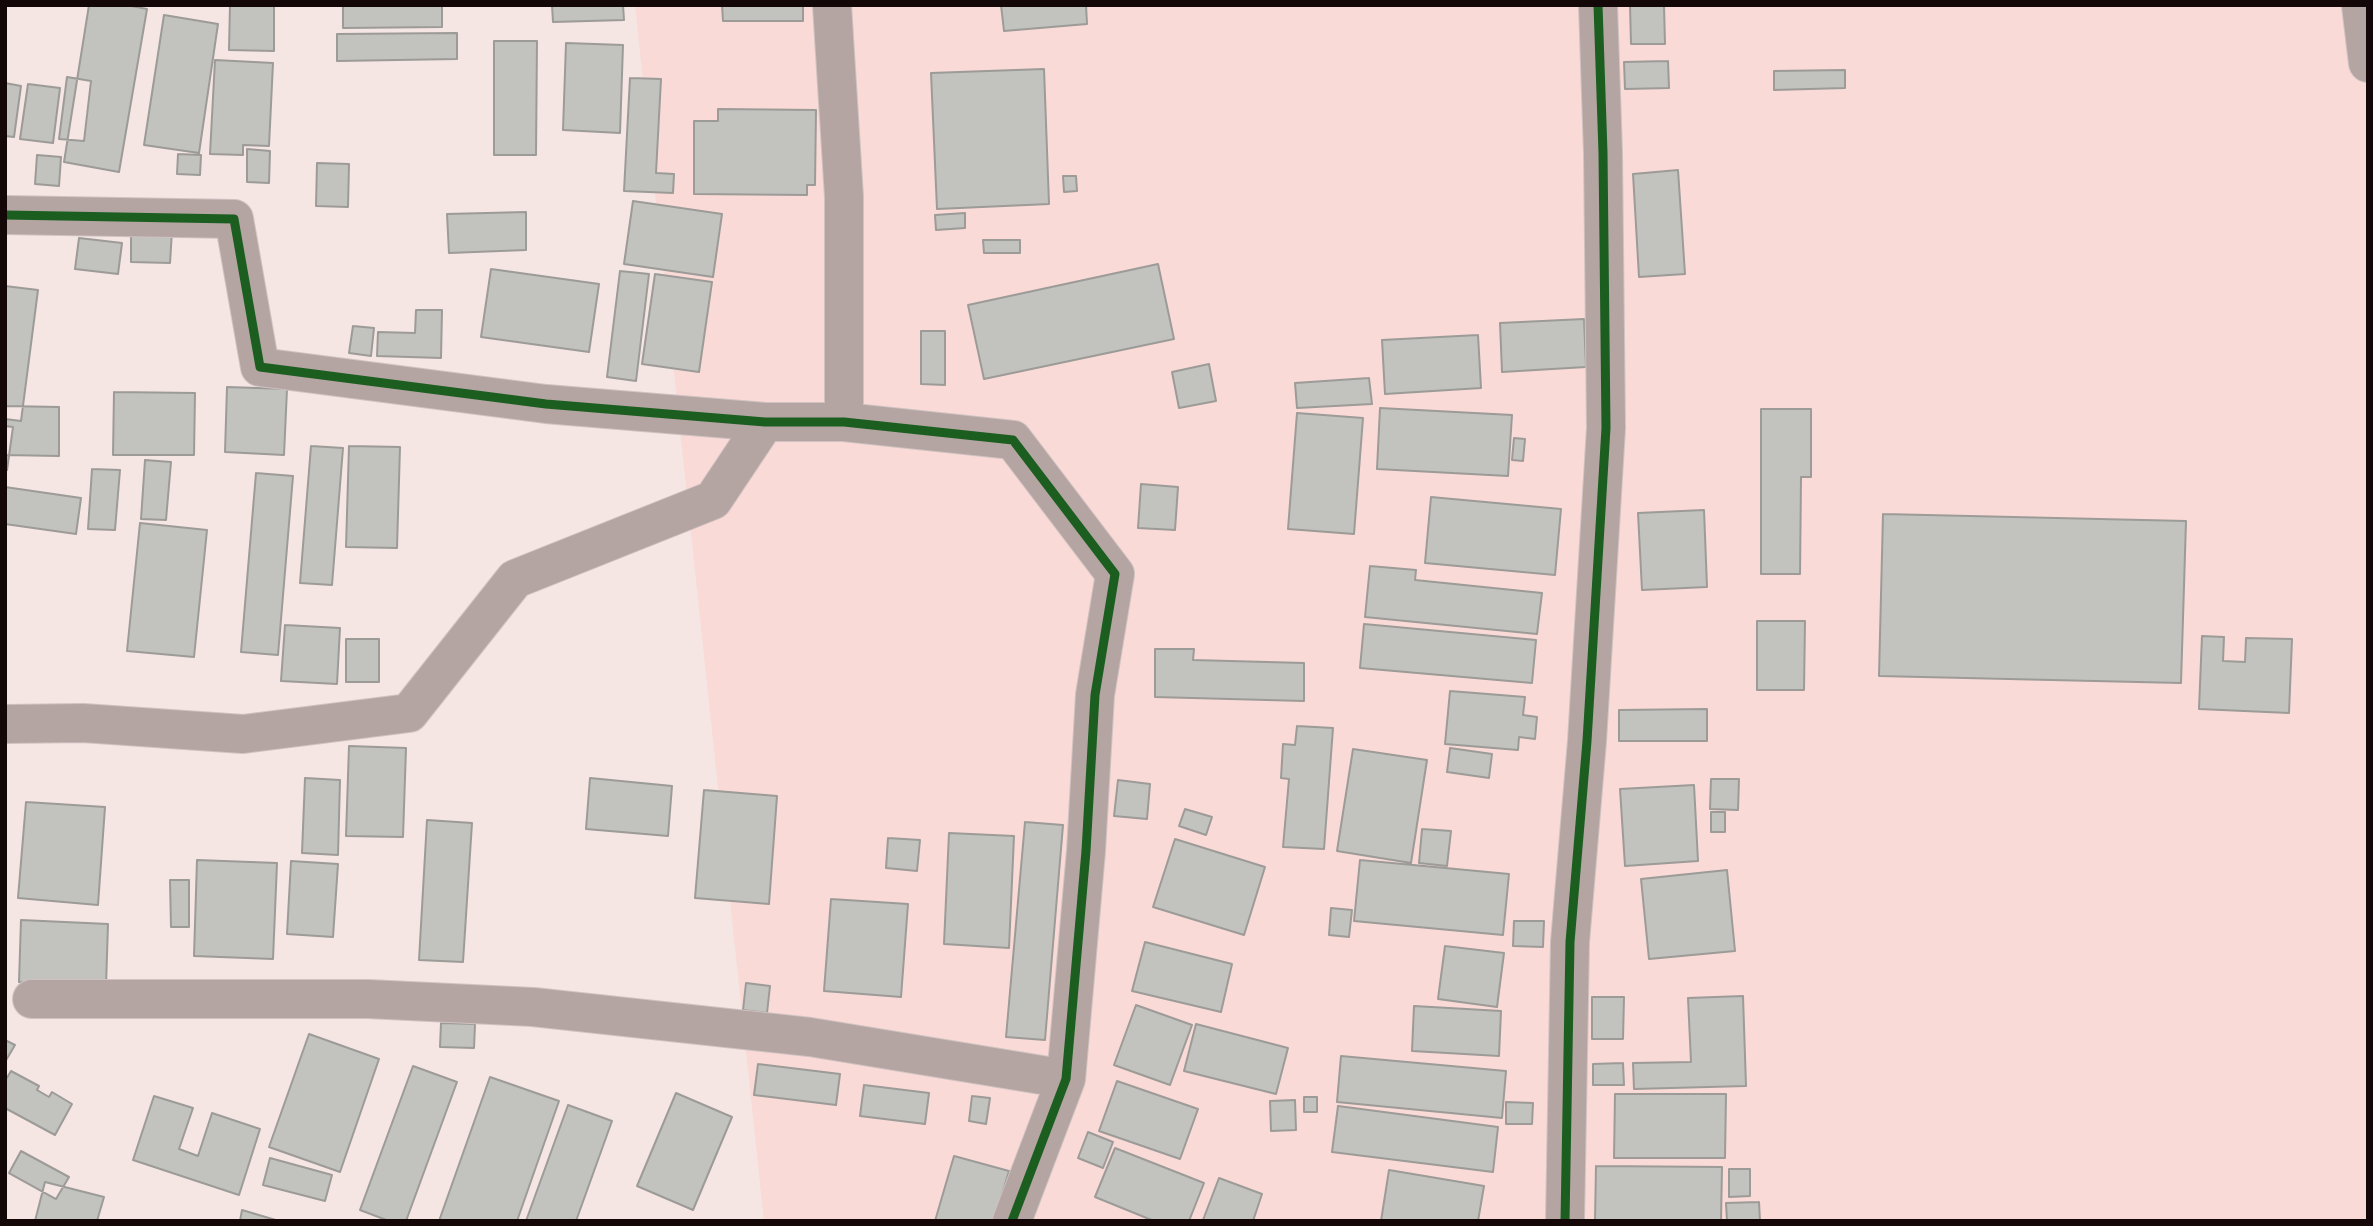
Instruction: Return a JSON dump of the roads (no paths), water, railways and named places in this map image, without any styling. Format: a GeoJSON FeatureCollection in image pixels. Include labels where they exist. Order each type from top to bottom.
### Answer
{"type":"FeatureCollection","features":[{"type":"Feature","properties":{"kind":"street"},"geometry":{"type":"LineString","coordinates":[[832,5],[844,197],[844,422]]}},
{"type":"Feature","properties":{"kind":"street"},"geometry":{"type":"LineString","coordinates":[[1565,1221],[1570,942],[1587,741],[1606,428],[1603,153],[1598,5]]}},
{"type":"Feature","properties":{"kind":"street"},"geometry":{"type":"LineString","coordinates":[[2361,5],[2368,63]]}},
{"type":"Feature","properties":{"kind":"street"},"geometry":{"type":"LineString","coordinates":[[5,215],[234,219],[260,367],[546,404],[765,422],[844,422],[1013,440],[1115,574],[1095,695],[1086,851],[1066,1079],[1012,1221]]}},
{"type":"Feature","properties":{"kind":"street"},"geometry":{"type":"LineString","coordinates":[[5,724],[83,723],[243,734],[408,713],[515,579],[713,500],[765,422]]}},
{"type":"Feature","properties":{"kind":"street"},"geometry":{"type":"LineString","coordinates":[[32,999],[368,999],[533,1007],[810,1037],[1066,1079]]}}]}
